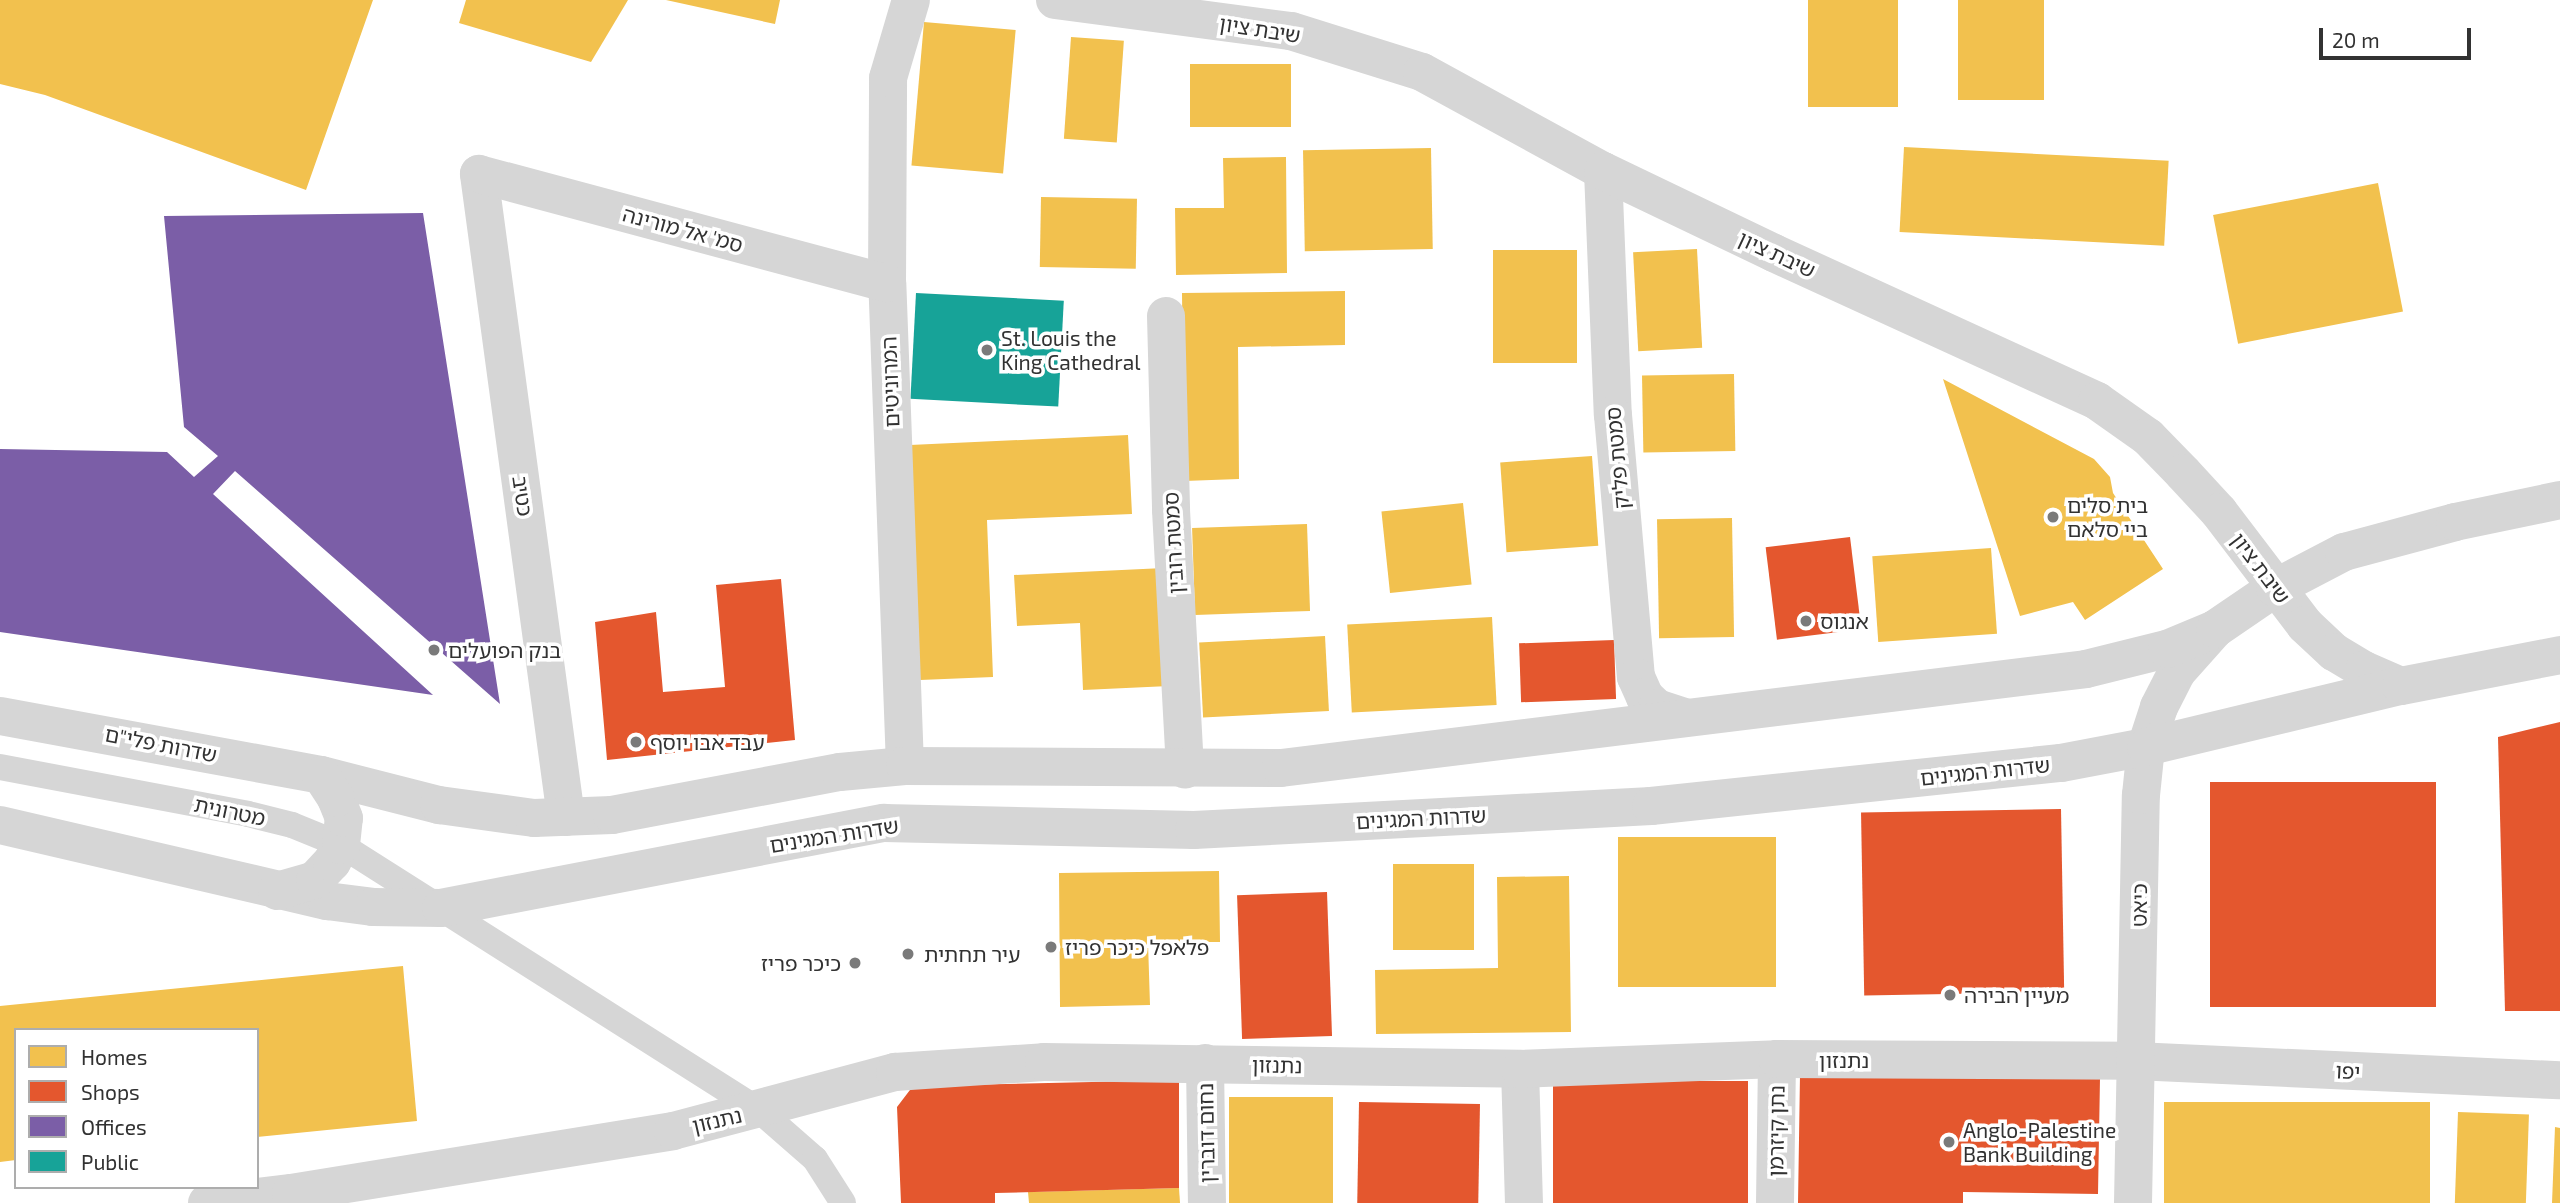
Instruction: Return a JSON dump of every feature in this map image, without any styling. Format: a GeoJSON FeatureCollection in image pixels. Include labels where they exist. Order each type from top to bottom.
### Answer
{"type":"FeatureCollection","features":[{"type":"Feature","properties":{"kind":"street","name":"המרוניטים"},"geometry":{"type":"LineString","coordinates":[[905,766],[887,283],[888,78],[911,0]]}},
{"type":"Feature","properties":{"kind":"street","name":"שיבת ציון"},"geometry":{"type":"LineString","coordinates":[[1055,0],[1290,31],[1422,72],[1603,171],[2097,401],[2148,437],[2183,472],[2219,512],[2305,625],[2334,652],[2364,670],[2401,686]]}},
{"type":"Feature","properties":{"kind":"street","name":"סמטת פליק"},"geometry":{"type":"LineString","coordinates":[[1603,171],[1613,415],[1636,677],[1645,697],[1657,708],[1685,717]]}},
{"type":"Feature","properties":{"kind":"street","name":"סמ' אל מורינה"},"geometry":{"type":"LineString","coordinates":[[479,174],[887,283]]}},
{"type":"Feature","properties":{"kind":"street","name":"כטיב"},"geometry":{"type":"LineString","coordinates":[[479,174],[566,817]]}},
{"type":"Feature","properties":{"kind":"street","name":"סמטת רובין"},"geometry":{"type":"LineString","coordinates":[[1166,316],[1171,510],[1185,770]]}},
{"type":"Feature","properties":{"kind":"street"},"geometry":{"type":"LineString","coordinates":[[321,775],[439,805],[513,816],[566,817],[612,815],[841,772],[905,766],[1185,770],[1281,768],[2086,669],[2166,649],[2215,629],[2275,588],[2344,552],[2455,522],[2560,500]]}},
{"type":"Feature","properties":{"kind":"street","name":"כיאט"},"geometry":{"type":"LineString","coordinates":[[2133,1203],[2141,795],[2146,747],[2159,707],[2176,673],[2215,629]]}},
{"type":"Feature","properties":{"kind":"street","name":"שדרות המגינים"},"geometry":{"type":"LineString","coordinates":[[277,891],[373,907],[441,908],[884,823],[1194,831],[1651,806],[2061,763],[2146,747],[2401,686],[2560,655]]}},
{"type":"Feature","properties":{"kind":"street"},"geometry":{"type":"LineString","coordinates":[[0,696],[42,721]]}},
{"type":"Feature","properties":{"kind":"street","name":"שדרות פלי\"ם"},"geometry":{"type":"LineString","coordinates":[[0,716],[42,721],[321,775]]}},
{"type":"Feature","properties":{"kind":"street"},"geometry":{"type":"LineString","coordinates":[[0,825],[277,891],[315,880],[332,862],[341,845],[344,818],[337,798],[321,775]]}},
{"type":"Feature","properties":{"kind":"street","name":"נתנזון"},"geometry":{"type":"LineString","coordinates":[[207,1203],[306,1198],[427,1187],[759,1110],[895,1072],[1044,1062],[1520,1069],[1777,1059],[2135,1062]]}},
{"type":"Feature","properties":{"kind":"street","name":"נתן קיזרמן"},"geometry":{"type":"LineString","coordinates":[[1775,1203],[1777,1059]]}},
{"type":"Feature","properties":{"kind":"street","name":"יפו"},"geometry":{"type":"LineString","coordinates":[[2135,1062],[2560,1080]]}},
{"type":"Feature","properties":{"kind":"street","name":"נחום דוברין"},"geometry":{"type":"LineString","coordinates":[[1205,1063],[1207,1203]]}},
{"type":"Feature","properties":{"kind":"street"},"geometry":{"type":"LineString","coordinates":[[1520,1069],[1524,1203]]}},
{"type":"Feature","properties":{"kind":"lane","name":"מטרונית"},"geometry":{"type":"LineString","coordinates":[[0,767],[248,814],[292,825],[341,845],[759,1110],[792,1135],[815,1159],[843,1203]]}},
{"type":"Feature","properties":{"kind":"building: Homes"},"geometry":{"type":"Polygon","coordinates":[[[0,0],[373,0],[306,190],[45,95],[0,84],[0,0]]]}},
{"type":"Feature","properties":{"kind":"building: Homes"},"geometry":{"type":"Polygon","coordinates":[[[466,0],[628,0],[591,62],[459,23],[466,0]]]}},
{"type":"Feature","properties":{"kind":"building: Homes"},"geometry":{"type":"Polygon","coordinates":[[[666,0],[780,0],[775,24],[666,0]]]}},
{"type":"Feature","properties":{"kind":"building: Homes"},"geometry":{"type":"Polygon","coordinates":[[[1808,0],[1898,0],[1898,107],[1808,107],[1808,0]]]}},
{"type":"Feature","properties":{"kind":"building: Homes"},"geometry":{"type":"Polygon","coordinates":[[[1958,0],[2044,0],[2044,100],[1958,100],[1958,0]]]}},
{"type":"Feature","properties":{"kind":"building: Homes"},"geometry":{"type":"Polygon","coordinates":[[[924,22],[1016,30],[1003,173],[911,165],[924,22]]]}},
{"type":"Feature","properties":{"kind":"building: Homes"},"geometry":{"type":"Polygon","coordinates":[[[1071,37],[1124,41],[1117,142],[1064,139],[1071,37]]]}},
{"type":"Feature","properties":{"kind":"building: Homes"},"geometry":{"type":"Polygon","coordinates":[[[1190,64],[1291,64],[1291,127],[1190,127],[1190,64]]]}},
{"type":"Feature","properties":{"kind":"building: Homes"},"geometry":{"type":"Polygon","coordinates":[[[1904,147],[2169,161],[2164,246],[1900,232],[1904,147]]]}},
{"type":"Feature","properties":{"kind":"building: Homes"},"geometry":{"type":"Polygon","coordinates":[[[1431,148],[1433,249],[1305,251],[1303,150],[1431,148]]]}},
{"type":"Feature","properties":{"kind":"building: Homes"},"geometry":{"type":"Polygon","coordinates":[[[1286,157],[1287,273],[1176,275],[1175,208],[1224,208],[1223,158],[1286,157]]]}},
{"type":"Feature","properties":{"kind":"building: Homes"},"geometry":{"type":"Polygon","coordinates":[[[2378,183],[2403,312],[2238,344],[2213,215],[2378,183]]]}},
{"type":"Feature","properties":{"kind":"building: Homes"},"geometry":{"type":"Polygon","coordinates":[[[1041,197],[1137,199],[1136,269],[1040,267],[1041,197]]]}},
{"type":"Feature","properties":{"kind":"building: Homes"},"geometry":{"type":"Polygon","coordinates":[[[1697,249],[1702,348],[1638,351],[1633,252],[1697,249]]]}},
{"type":"Feature","properties":{"kind":"building: Homes"},"geometry":{"type":"Polygon","coordinates":[[[1493,250],[1577,250],[1577,363],[1493,363],[1493,250]]]}},
{"type":"Feature","properties":{"kind":"building: Homes"},"geometry":{"type":"Polygon","coordinates":[[[1345,291],[1345,345],[1238,347],[1239,479],[1184,481],[1182,293],[1345,291]]]}},
{"type":"Feature","properties":{"kind":"building: Homes"},"geometry":{"type":"Polygon","coordinates":[[[1734,374],[1735,451],[1643,453],[1642,376],[1734,374]]]}},
{"type":"Feature","properties":{"kind":"building: Homes","name":"בית סלים ביי סלאם"},"geometry":{"type":"Polygon","coordinates":[[[1943,379],[2094,459],[2110,477],[2113,493],[2163,569],[2085,620],[2073,602],[2020,616],[1943,379]]]}},
{"type":"Feature","properties":{"kind":"building: Homes"},"geometry":{"type":"Polygon","coordinates":[[[1128,435],[1132,514],[987,520],[993,677],[920,680],[910,445],[1128,435]]]}},
{"type":"Feature","properties":{"kind":"building: Homes"},"geometry":{"type":"Polygon","coordinates":[[[1592,456],[1598,546],[1507,552],[1500,462],[1592,456]]]}},
{"type":"Feature","properties":{"kind":"building: Homes"},"geometry":{"type":"Polygon","coordinates":[[[1463,503],[1472,585],[1390,593],[1381,512],[1463,503]]]}},
{"type":"Feature","properties":{"kind":"building: Homes"},"geometry":{"type":"Polygon","coordinates":[[[1732,518],[1734,637],[1659,638],[1657,519],[1732,518]]]}},
{"type":"Feature","properties":{"kind":"building: Homes"},"geometry":{"type":"Polygon","coordinates":[[[1307,524],[1310,611],[1195,615],[1192,528],[1307,524]]]}},
{"type":"Feature","properties":{"kind":"building: Homes"},"geometry":{"type":"Polygon","coordinates":[[[1991,548],[1997,634],[1878,642],[1872,556],[1991,548]]]}},
{"type":"Feature","properties":{"kind":"building: Homes"},"geometry":{"type":"Polygon","coordinates":[[[1164,568],[1169,686],[1083,690],[1080,623],[1017,626],[1014,575],[1164,568]]]}},
{"type":"Feature","properties":{"kind":"building: Homes"},"geometry":{"type":"Polygon","coordinates":[[[1492,617],[1497,705],[1352,712],[1347,625],[1492,617]]]}},
{"type":"Feature","properties":{"kind":"building: Homes"},"geometry":{"type":"Polygon","coordinates":[[[1325,636],[1329,711],[1203,717],[1199,643],[1325,636]]]}},
{"type":"Feature","properties":{"kind":"building: Homes"},"geometry":{"type":"Polygon","coordinates":[[[1618,837],[1776,837],[1776,987],[1618,987],[1618,837]]]}},
{"type":"Feature","properties":{"kind":"building: Homes"},"geometry":{"type":"Polygon","coordinates":[[[1393,864],[1474,864],[1474,950],[1393,950],[1393,864]]]}},
{"type":"Feature","properties":{"kind":"building: Homes"},"geometry":{"type":"Polygon","coordinates":[[[1219,871],[1220,942],[1148,942],[1150,1005],[1060,1007],[1059,873],[1219,871]]]}},
{"type":"Feature","properties":{"kind":"building: Homes"},"geometry":{"type":"Polygon","coordinates":[[[1569,876],[1571,1032],[1376,1034],[1375,970],[1498,968],[1497,877],[1569,876]]]}},
{"type":"Feature","properties":{"kind":"building: Homes"},"geometry":{"type":"Polygon","coordinates":[[[403,966],[417,1121],[259,1137],[259,1028],[14,1028],[14,1160],[0,1162],[0,1006],[403,966]]]}},
{"type":"Feature","properties":{"kind":"building: Homes"},"geometry":{"type":"Polygon","coordinates":[[[1229,1097],[1333,1097],[1333,1203],[1229,1203],[1229,1097]]]}},
{"type":"Feature","properties":{"kind":"building: Homes"},"geometry":{"type":"Polygon","coordinates":[[[2164,1102],[2430,1102],[2430,1203],[2164,1203],[2164,1102]]]}},
{"type":"Feature","properties":{"kind":"building: Homes"},"geometry":{"type":"Polygon","coordinates":[[[2458,1112],[2529,1114],[2526,1203],[2455,1203],[2458,1112]]]}},
{"type":"Feature","properties":{"kind":"building: Homes"},"geometry":{"type":"Polygon","coordinates":[[[2555,1127],[2560,1128],[2560,1203],[2552,1203],[2555,1127]]]}},
{"type":"Feature","properties":{"kind":"building: Homes"},"geometry":{"type":"Polygon","coordinates":[[[1179,1188],[1180,1203],[1029,1203],[1028,1192],[1179,1188]]]}},
{"type":"Feature","properties":{"kind":"building: Shops"},"geometry":{"type":"Polygon","coordinates":[[[1850,537],[1861,629],[1777,640],[1766,547],[1850,537]]]}},
{"type":"Feature","properties":{"kind":"building: Shops"},"geometry":{"type":"Polygon","coordinates":[[[781,579],[795,740],[607,760],[595,622],[656,612],[663,692],[725,687],[716,585],[781,579]]]}},
{"type":"Feature","properties":{"kind":"building: Shops"},"geometry":{"type":"Polygon","coordinates":[[[1614,640],[1616,699],[1521,702],[1519,643],[1614,640]]]}},
{"type":"Feature","properties":{"kind":"building: Shops"},"geometry":{"type":"Polygon","coordinates":[[[2560,722],[2560,1011],[2505,1011],[2498,737],[2560,722]]]}},
{"type":"Feature","properties":{"kind":"building: Shops"},"geometry":{"type":"Polygon","coordinates":[[[2210,782],[2436,782],[2436,1007],[2210,1007],[2210,782]]]}},
{"type":"Feature","properties":{"kind":"building: Shops"},"geometry":{"type":"Polygon","coordinates":[[[2061,809],[2064,992],[1864,995],[1861,812],[2061,809]]]}},
{"type":"Feature","properties":{"kind":"building: Shops"},"geometry":{"type":"Polygon","coordinates":[[[1327,892],[1332,1036],[1242,1039],[1237,895],[1327,892]]]}},
{"type":"Feature","properties":{"kind":"building: Shops","name":"Anglo-Palestine Bank Building"},"geometry":{"type":"Polygon","coordinates":[[[1800,1075],[2100,1078],[2098,1194],[1963,1192],[1963,1203],[1798,1203],[1800,1075]]]}},
{"type":"Feature","properties":{"kind":"building: Shops"},"geometry":{"type":"Polygon","coordinates":[[[1179,1080],[1179,1188],[995,1193],[995,1203],[901,1203],[897,1107],[913,1086],[1179,1080]]]}},
{"type":"Feature","properties":{"kind":"building: Shops"},"geometry":{"type":"Polygon","coordinates":[[[1553,1081],[1748,1081],[1748,1203],[1553,1203],[1553,1081]]]}},
{"type":"Feature","properties":{"kind":"building: Shops"},"geometry":{"type":"Polygon","coordinates":[[[1359,1102],[1480,1104],[1478,1203],[1357,1203],[1359,1102]]]}},
{"type":"Feature","properties":{"kind":"building: Offices"},"geometry":{"type":"Polygon","coordinates":[[[423,213],[500,704],[235,471],[213,494],[433,695],[0,632],[0,449],[167,452],[194,477],[218,456],[184,427],[164,216],[423,213]]]}},
{"type":"Feature","properties":{"kind":"building: Public","name":"St. Louis the King Cathedral"},"geometry":{"type":"Polygon","coordinates":[[[916,293],[1064,301],[1058,407],[910,399],[916,293]]]}},
{"type":"Feature","properties":{"kind":"place","name":"St. Louis the King Cathedral"},"geometry":{"type":"Point","coordinates":[987,350]}},
{"type":"Feature","properties":{"kind":"place","name":"בית סלים ביי סלאם"},"geometry":{"type":"Point","coordinates":[2053,517]}},
{"type":"Feature","properties":{"kind":"place","name":"אנגוס"},"geometry":{"type":"Point","coordinates":[1806,621]}},
{"type":"Feature","properties":{"kind":"place","name":"בנק הפועלים"},"geometry":{"type":"Point","coordinates":[434,650]}},
{"type":"Feature","properties":{"kind":"place","name":"עבד אבו יוסף"},"geometry":{"type":"Point","coordinates":[636,742]}},
{"type":"Feature","properties":{"kind":"place","name":"פלאפל כיכר פריז"},"geometry":{"type":"Point","coordinates":[1051,947]}},
{"type":"Feature","properties":{"kind":"place","name":"עיר תחתית"},"geometry":{"type":"Point","coordinates":[908,954]}},
{"type":"Feature","properties":{"kind":"place","name":"כיכר פריז"},"geometry":{"type":"Point","coordinates":[855,963]}},
{"type":"Feature","properties":{"kind":"place","name":"מעיין הבירה"},"geometry":{"type":"Point","coordinates":[1950,995]}},
{"type":"Feature","properties":{"kind":"place","name":"Anglo-Palestine Bank Building"},"geometry":{"type":"Point","coordinates":[1949,1142]}}]}
